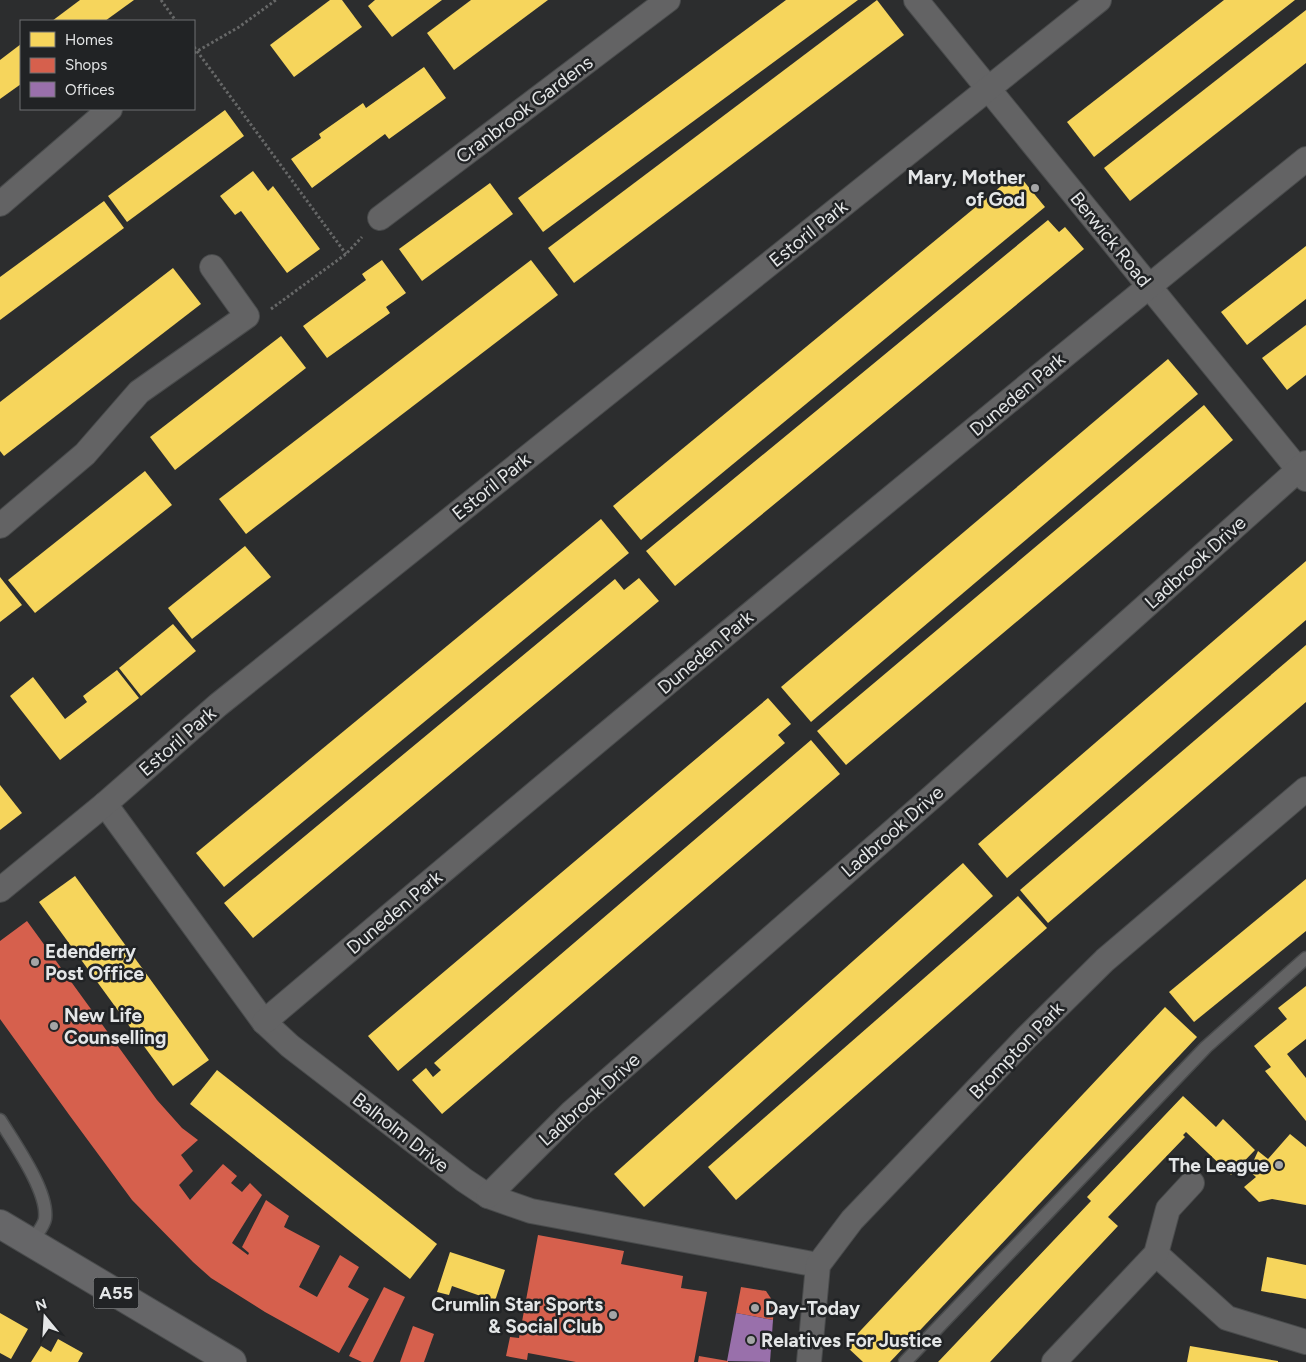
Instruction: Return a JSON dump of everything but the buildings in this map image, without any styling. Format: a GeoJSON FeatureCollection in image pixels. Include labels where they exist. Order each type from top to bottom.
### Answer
{"type":"FeatureCollection","features":[{"type":"Feature","properties":{"kind":"highway","name":"A55"},"geometry":{"type":"LineString","coordinates":[[0,1224],[232,1362]]}},
{"type":"Feature","properties":{"kind":"street","name":"Cranbrook Gardens"},"geometry":{"type":"LineString","coordinates":[[380,218],[668,0]]}},
{"type":"Feature","properties":{"kind":"street","name":"Berwick Road"},"geometry":{"type":"LineString","coordinates":[[916,0],[1149,286],[1304,471]]}},
{"type":"Feature","properties":{"kind":"street","name":"Estoril Park"},"geometry":{"type":"LineString","coordinates":[[0,890],[105,804],[218,705],[1099,0]]}},
{"type":"Feature","properties":{"kind":"street"},"geometry":{"type":"LineString","coordinates":[[0,204],[109,110]]}},
{"type":"Feature","properties":{"kind":"street","name":"Duneden Park"},"geometry":{"type":"LineString","coordinates":[[264,1022],[770,598],[1306,159]]}},
{"type":"Feature","properties":{"kind":"street"},"geometry":{"type":"LineString","coordinates":[[0,526],[86,454],[139,392],[247,316],[212,267]]}},
{"type":"Feature","properties":{"kind":"street","name":"Ladbrook Drive"},"geometry":{"type":"LineString","coordinates":[[488,1196],[572,1112],[1304,471]]}},
{"type":"Feature","properties":{"kind":"street","name":"Brompton Park"},"geometry":{"type":"LineString","coordinates":[[818,1265],[852,1220],[1026,1038],[1092,973],[1306,789]]}},
{"type":"Feature","properties":{"kind":"street","name":"Balholm Drive"},"geometry":{"type":"LineString","coordinates":[[105,804],[264,1022],[312,1064],[433,1157],[488,1196],[531,1211],[818,1265]]}},
{"type":"Feature","properties":{"kind":"street"},"geometry":{"type":"LineString","coordinates":[[1054,1362],[1157,1248],[1168,1209],[1192,1182]]}},
{"type":"Feature","properties":{"kind":"street"},"geometry":{"type":"LineString","coordinates":[[1157,1248],[1189,1284],[1227,1318],[1306,1342]]}},
{"type":"Feature","properties":{"kind":"street"},"geometry":{"type":"LineString","coordinates":[[809,1362],[818,1265]]}},
{"type":"Feature","properties":{"kind":"lane"},"geometry":{"type":"LineString","coordinates":[[905,1362],[1206,1047],[1306,958]]}},
{"type":"Feature","properties":{"kind":"lane"},"geometry":{"type":"LineString","coordinates":[[0,1120],[32,1174],[42,1196],[45,1219],[31,1243]]}},
{"type":"Feature","properties":{"kind":"path"},"geometry":{"type":"LineString","coordinates":[[161,0],[175,20]]}},
{"type":"Feature","properties":{"kind":"path"},"geometry":{"type":"LineString","coordinates":[[276,0],[239,26],[195,52],[346,254]]}},
{"type":"Feature","properties":{"kind":"path"},"geometry":{"type":"LineString","coordinates":[[247,316],[275,308],[346,254],[380,218]]}},
{"type":"Feature","properties":{"kind":"place","name":"Mary, Mother of God"},"geometry":{"type":"Point","coordinates":[1035,188]}},
{"type":"Feature","properties":{"kind":"place","name":"Edenderry Post Office"},"geometry":{"type":"Point","coordinates":[35,962]}},
{"type":"Feature","properties":{"kind":"place","name":"New Life Counselling"},"geometry":{"type":"Point","coordinates":[54,1026]}},
{"type":"Feature","properties":{"kind":"place","name":"The League"},"geometry":{"type":"Point","coordinates":[1279,1165]}},
{"type":"Feature","properties":{"kind":"place","name":"Day-Today"},"geometry":{"type":"Point","coordinates":[755,1308]}},
{"type":"Feature","properties":{"kind":"place","name":"Crumlin Star Sports & Social Club"},"geometry":{"type":"Point","coordinates":[613,1315]}},
{"type":"Feature","properties":{"kind":"place","name":"Relatives For Justice"},"geometry":{"type":"Point","coordinates":[751,1340]}}]}
